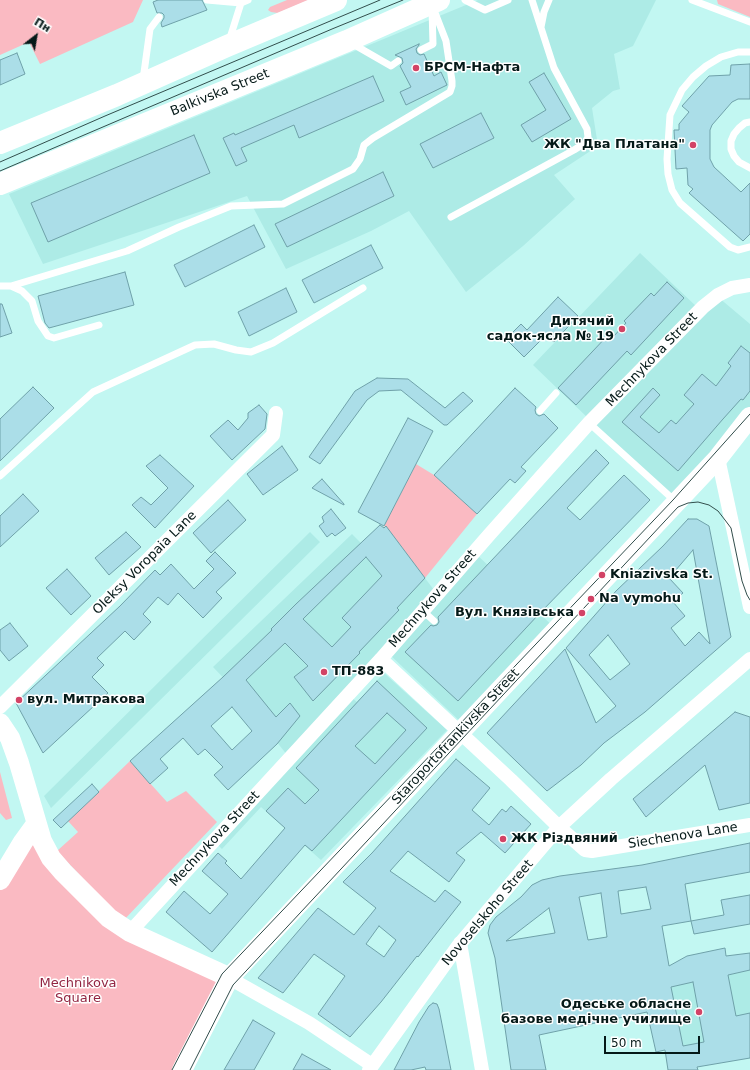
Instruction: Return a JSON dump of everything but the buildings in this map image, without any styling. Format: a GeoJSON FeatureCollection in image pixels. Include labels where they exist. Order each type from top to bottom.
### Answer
{"type":"FeatureCollection","features":[{"type":"Feature","properties":{"kind":"main road"},"geometry":{"type":"LineString","coordinates":[[0,143],[143,84],[227,46],[336,0]]}},
{"type":"Feature","properties":{"kind":"main road","name":"Balkivska Street"},"geometry":{"type":"LineString","coordinates":[[0,184],[347,41],[435,2]]}},
{"type":"Feature","properties":{"kind":"main road","name":"Staroportofrankivska Street"},"geometry":{"type":"LineString","coordinates":[[182,1070],[229,978],[718,458],[750,417]]}},
{"type":"Feature","properties":{"kind":"main road"},"geometry":{"type":"LineString","coordinates":[[0,724],[10,738],[19,763],[36,824],[46,850],[62,872],[109,918],[130,932],[229,978]]}},
{"type":"Feature","properties":{"kind":"main road"},"geometry":{"type":"LineString","coordinates":[[0,880],[23,842],[36,824]]}},
{"type":"Feature","properties":{"kind":"street","name":"Mechnykova Street"},"geometry":{"type":"LineString","coordinates":[[130,932],[381,659],[589,423],[703,307],[718,295],[732,288],[750,285]]}},
{"type":"Feature","properties":{"kind":"street","name":"Oleksy Voropaia Lane"},"geometry":{"type":"LineString","coordinates":[[0,707],[274,435],[276,413]]}},
{"type":"Feature","properties":{"kind":"street"},"geometry":{"type":"LineString","coordinates":[[718,458],[750,607]]}},
{"type":"Feature","properties":{"kind":"street","name":"Siechenova Lane"},"geometry":{"type":"LineString","coordinates":[[381,659],[511,780],[558,828],[585,850],[592,851],[750,825]]}},
{"type":"Feature","properties":{"kind":"street","name":"Novoselskoho Street"},"geometry":{"type":"LineString","coordinates":[[370,1067],[460,943],[558,828],[750,659]]}},
{"type":"Feature","properties":{"kind":"street"},"geometry":{"type":"LineString","coordinates":[[460,943],[482,1070]]}},
{"type":"Feature","properties":{"kind":"street"},"geometry":{"type":"LineString","coordinates":[[229,978],[308,1023],[370,1067]]}},
{"type":"Feature","properties":{"kind":"lane"},"geometry":{"type":"LineString","coordinates":[[207,0],[241,3],[248,0]]}},
{"type":"Feature","properties":{"kind":"lane"},"geometry":{"type":"LineString","coordinates":[[465,0],[485,10],[508,0]]}},
{"type":"Feature","properties":{"kind":"lane"},"geometry":{"type":"LineString","coordinates":[[452,217],[585,143],[588,137],[587,129],[554,68],[532,0]]}},
{"type":"Feature","properties":{"kind":"lane"},"geometry":{"type":"LineString","coordinates":[[541,30],[544,12],[549,0]]}},
{"type":"Feature","properties":{"kind":"lane"},"geometry":{"type":"LineString","coordinates":[[692,0],[750,22]]}},
{"type":"Feature","properties":{"kind":"lane"},"geometry":{"type":"LineString","coordinates":[[422,50],[433,44],[435,2]]}},
{"type":"Feature","properties":{"kind":"lane"},"geometry":{"type":"LineString","coordinates":[[0,286],[11,286],[127,251],[179,227],[231,206],[283,204],[353,169],[360,159],[364,145],[373,138],[450,92],[452,86],[446,41],[435,2]]}},
{"type":"Feature","properties":{"kind":"lane"},"geometry":{"type":"LineString","coordinates":[[227,46],[241,3]]}},
{"type":"Feature","properties":{"kind":"lane"},"geometry":{"type":"LineString","coordinates":[[143,84],[150,29],[159,17]]}},
{"type":"Feature","properties":{"kind":"lane"},"geometry":{"type":"LineString","coordinates":[[347,41],[391,66],[398,61]]}},
{"type":"Feature","properties":{"kind":"lane"},"geometry":{"type":"LineString","coordinates":[[750,52],[738,52],[721,57],[706,66],[693,77],[682,90],[670,115],[667,159],[668,174],[672,190],[680,203],[730,247],[738,250],[750,247]]}},
{"type":"Feature","properties":{"kind":"lane"},"geometry":{"type":"LineString","coordinates":[[750,122],[745,123],[739,128],[731,141],[731,149],[738,162],[750,168]]}},
{"type":"Feature","properties":{"kind":"lane"},"geometry":{"type":"LineString","coordinates":[[11,286],[22,292],[32,301],[38,321],[48,336],[54,338],[99,325]]}},
{"type":"Feature","properties":{"kind":"lane"},"geometry":{"type":"LineString","coordinates":[[0,476],[93,392],[195,345],[214,344],[236,350],[251,352],[274,343],[363,288]]}},
{"type":"Feature","properties":{"kind":"lane"},"geometry":{"type":"LineString","coordinates":[[540,411],[556,393]]}},
{"type":"Feature","properties":{"kind":"lane"},"geometry":{"type":"LineString","coordinates":[[589,423],[676,502]]}},
{"type":"Feature","properties":{"kind":"lane"},"geometry":{"type":"LineString","coordinates":[[423,611],[434,621]]}},
{"type":"Feature","properties":{"kind":"shaded area"},"geometry":{"type":"Polygon","coordinates":[[[478,0],[656,0],[633,46],[614,54],[620,89],[613,91],[592,108],[598,146],[554,175],[575,199],[523,246],[466,292],[409,211],[371,231],[286,269],[247,196],[43,264],[9,194],[478,0]]]}},
{"type":"Feature","properties":{"kind":"shaded area","name":"Дитячий садок-ясла № 19"},"geometry":{"type":"Polygon","coordinates":[[[640,253],[698,308],[589,419],[533,365],[640,253]]]}},
{"type":"Feature","properties":{"kind":"shaded area"},"geometry":{"type":"Polygon","coordinates":[[[718,297],[750,324],[750,417],[676,502],[591,424],[718,297]]]}},
{"type":"Feature","properties":{"kind":"shaded area"},"geometry":{"type":"Polygon","coordinates":[[[310,532],[320,542],[51,808],[44,796],[310,532]]]}},
{"type":"Feature","properties":{"kind":"shaded area"},"geometry":{"type":"Polygon","coordinates":[[[390,532],[434,590],[288,756],[235,690],[213,667],[352,534],[361,543],[390,532]]]}},
{"type":"Feature","properties":{"kind":"shaded area"},"geometry":{"type":"Polygon","coordinates":[[[476,554],[555,628],[465,726],[389,654],[476,554]]]}},
{"type":"Feature","properties":{"kind":"shaded area"},"geometry":{"type":"Polygon","coordinates":[[[384,673],[447,730],[321,860],[261,807],[222,849],[217,844],[351,697],[357,702],[384,673]]]}},
{"type":"Feature","properties":{"kind":"shaded area","name":"Одеське обласне базове медічне училище"},"geometry":{"type":"Polygon","coordinates":[[[750,970],[750,1033],[656,1052],[643,992],[750,970]]]}},
{"type":"Feature","properties":{"kind":"green space"},"geometry":{"type":"Polygon","coordinates":[[[0,0],[143,0],[133,22],[40,64],[29,42],[0,55],[0,0]]]}},
{"type":"Feature","properties":{"kind":"green space"},"geometry":{"type":"Polygon","coordinates":[[[287,0],[309,0],[278,13],[268,10],[270,7],[287,0]]]}},
{"type":"Feature","properties":{"kind":"green space"},"geometry":{"type":"Polygon","coordinates":[[[717,0],[750,0],[750,17],[718,4],[717,0]]]}},
{"type":"Feature","properties":{"kind":"green space"},"geometry":{"type":"Polygon","coordinates":[[[416,464],[434,475],[477,514],[425,578],[384,526],[416,464]]]}},
{"type":"Feature","properties":{"kind":"green space"},"geometry":{"type":"Polygon","coordinates":[[[130,761],[167,802],[186,791],[217,822],[123,921],[57,851],[78,832],[68,821],[130,761]]]}},
{"type":"Feature","properties":{"kind":"green space"},"geometry":{"type":"Polygon","coordinates":[[[0,772],[12,818],[6,820],[0,813],[0,772]]]}},
{"type":"Feature","properties":{"kind":"green space","name":"Mechnikova Square"},"geometry":{"type":"Polygon","coordinates":[[[36,824],[109,918],[222,974],[182,1070],[0,1070],[0,880],[36,824]]]}},
{"type":"Feature","properties":{"kind":"tram line"},"geometry":{"type":"LineString","coordinates":[[0,162],[380,0]]}},
{"type":"Feature","properties":{"kind":"tram line"},"geometry":{"type":"LineString","coordinates":[[0,171],[403,0]]}},
{"type":"Feature","properties":{"kind":"tram line"},"geometry":{"type":"LineString","coordinates":[[172,1070],[222,974],[673,500],[750,414]]}},
{"type":"Feature","properties":{"kind":"tram line"},"geometry":{"type":"LineString","coordinates":[[190,1070],[233,985],[678,507],[688,503],[698,502],[709,505],[718,511],[725,520],[731,528],[742,581],[750,600]]}},
{"type":"Feature","properties":{"kind":"place","name":"БРСМ-Нафта"},"geometry":{"type":"Point","coordinates":[416,68]}},
{"type":"Feature","properties":{"kind":"place","name":"ЖК \"Два Платана\""},"geometry":{"type":"Point","coordinates":[693,145]}},
{"type":"Feature","properties":{"kind":"place","name":"Дитячий садок-ясла № 19"},"geometry":{"type":"Point","coordinates":[622,329]}},
{"type":"Feature","properties":{"kind":"place","name":"Kniazivska St."},"geometry":{"type":"Point","coordinates":[602,575]}},
{"type":"Feature","properties":{"kind":"place","name":"Na vymohu"},"geometry":{"type":"Point","coordinates":[591,599]}},
{"type":"Feature","properties":{"kind":"place","name":"Вул. Князівська"},"geometry":{"type":"Point","coordinates":[582,613]}},
{"type":"Feature","properties":{"kind":"place","name":"ТП-883"},"geometry":{"type":"Point","coordinates":[324,672]}},
{"type":"Feature","properties":{"kind":"place","name":"вул. Митракова"},"geometry":{"type":"Point","coordinates":[19,700]}},
{"type":"Feature","properties":{"kind":"place","name":"ЖК Різдвяний"},"geometry":{"type":"Point","coordinates":[503,839]}},
{"type":"Feature","properties":{"kind":"place","name":"Одеське обласне базове медічне училище"},"geometry":{"type":"Point","coordinates":[699,1012]}}]}
